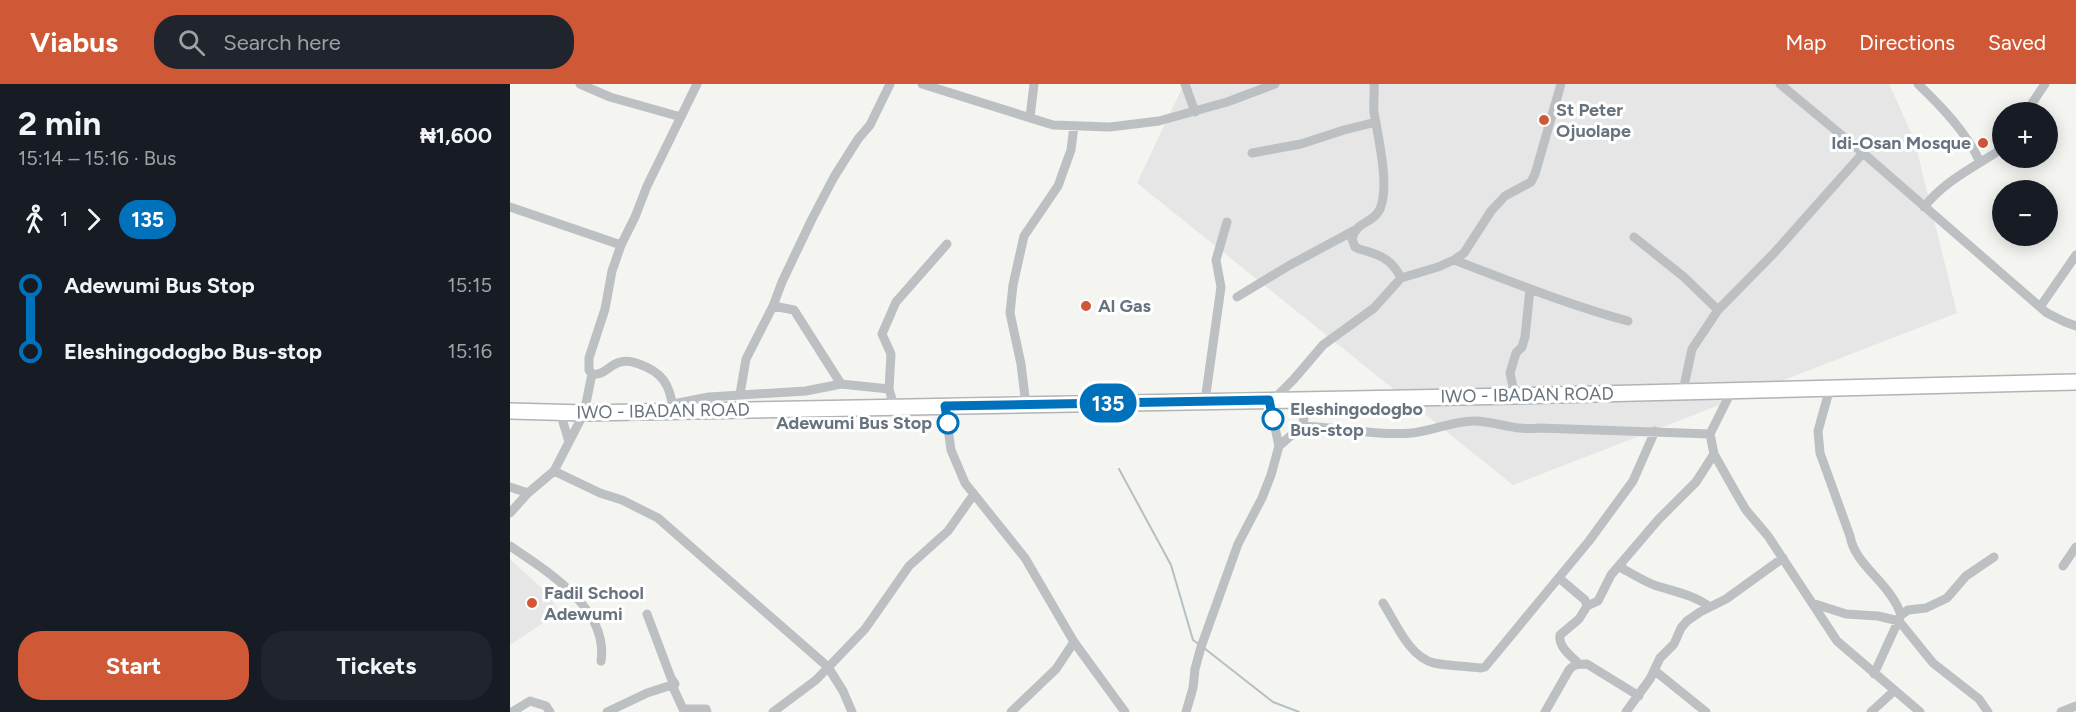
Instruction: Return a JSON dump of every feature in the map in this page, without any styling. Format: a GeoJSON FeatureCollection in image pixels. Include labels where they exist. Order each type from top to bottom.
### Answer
{"type":"FeatureCollection","features":[{"type":"Feature","properties":{"kind":"main road","name":"IWO - IBADAN ROAD"},"geometry":{"type":"LineString","coordinates":[[510,411],[584,413],[673,408],[1026,405],[1515,396],[2076,382]]}},
{"type":"Feature","properties":{"kind":"street"},"geometry":{"type":"LineString","coordinates":[[580,84],[610,97],[681,117]]}},
{"type":"Feature","properties":{"kind":"street"},"geometry":{"type":"LineString","coordinates":[[510,513],[528,493],[554,471],[584,413],[592,374],[589,370],[589,358],[605,309],[612,271],[646,186],[697,84]]}},
{"type":"Feature","properties":{"kind":"street"},"geometry":{"type":"LineString","coordinates":[[740,394],[746,359],[773,306],[812,219],[834,177],[870,125],[890,84]]}},
{"type":"Feature","properties":{"kind":"street"},"geometry":{"type":"LineString","coordinates":[[922,84],[1053,125],[1110,127],[1159,121],[1195,112],[1269,85]]}},
{"type":"Feature","properties":{"kind":"street"},"geometry":{"type":"LineString","coordinates":[[1030,117],[1034,84]]}},
{"type":"Feature","properties":{"kind":"street"},"geometry":{"type":"LineString","coordinates":[[1185,84],[1195,112]]}},
{"type":"Feature","properties":{"kind":"street"},"geometry":{"type":"LineString","coordinates":[[1237,297],[1355,230],[1374,217],[1381,207],[1382,155],[1376,122],[1374,84]]}},
{"type":"Feature","properties":{"kind":"street"},"geometry":{"type":"LineString","coordinates":[[1186,712],[1205,636],[1238,544],[1262,498],[1279,446],[1271,400],[1294,379],[1323,345],[1374,308],[1401,278],[1438,267],[1464,253],[1500,201],[1531,182],[1561,84]]}},
{"type":"Feature","properties":{"kind":"street"},"geometry":{"type":"LineString","coordinates":[[1780,84],[2040,307],[2076,326]]}},
{"type":"Feature","properties":{"kind":"street"},"geometry":{"type":"LineString","coordinates":[[1918,84],[1966,136],[1980,162]]}},
{"type":"Feature","properties":{"kind":"street"},"geometry":{"type":"LineString","coordinates":[[2033,102],[2045,84]]}},
{"type":"Feature","properties":{"kind":"street"},"geometry":{"type":"LineString","coordinates":[[1252,153],[1301,144],[1376,122]]}},
{"type":"Feature","properties":{"kind":"street"},"geometry":{"type":"LineString","coordinates":[[1026,405],[1022,364],[1010,313],[1012,285],[1024,236],[1058,186],[1071,150],[1074,126]]}},
{"type":"Feature","properties":{"kind":"street"},"geometry":{"type":"LineString","coordinates":[[1683,391],[1692,349],[1718,310],[1775,252],[1863,153]]}},
{"type":"Feature","properties":{"kind":"street"},"geometry":{"type":"LineString","coordinates":[[1924,207],[1936,192],[1992,155]]}},
{"type":"Feature","properties":{"kind":"street"},"geometry":{"type":"LineString","coordinates":[[510,207],[621,245]]}},
{"type":"Feature","properties":{"kind":"street"},"geometry":{"type":"LineString","coordinates":[[1205,401],[1221,287],[1216,260],[1227,222]]}},
{"type":"Feature","properties":{"kind":"street"},"geometry":{"type":"LineString","coordinates":[[1355,230],[1352,239],[1355,247],[1386,258],[1397,269],[1401,278]]}},
{"type":"Feature","properties":{"kind":"street"},"geometry":{"type":"LineString","coordinates":[[1634,237],[1684,277],[1718,310]]}},
{"type":"Feature","properties":{"kind":"street"},"geometry":{"type":"LineString","coordinates":[[894,406],[889,389],[891,354],[882,334],[896,302],[946,244]]}},
{"type":"Feature","properties":{"kind":"street"},"geometry":{"type":"LineString","coordinates":[[2040,307],[2076,255]]}},
{"type":"Feature","properties":{"kind":"street"},"geometry":{"type":"LineString","coordinates":[[1454,260],[1530,289],[1628,321]]}},
{"type":"Feature","properties":{"kind":"street"},"geometry":{"type":"LineString","coordinates":[[1515,396],[1510,373],[1516,352],[1522,347],[1526,337],[1530,289]]}},
{"type":"Feature","properties":{"kind":"street"},"geometry":{"type":"LineString","coordinates":[[773,306],[794,310],[841,384]]}},
{"type":"Feature","properties":{"kind":"street"},"geometry":{"type":"LineString","coordinates":[[592,374],[603,374],[615,363],[622,361],[649,368],[660,375],[673,408],[709,397],[806,391],[841,384],[889,389]]}},
{"type":"Feature","properties":{"kind":"street"},"geometry":{"type":"LineString","coordinates":[[1830,388],[1818,431],[1820,453],[1850,536],[1852,548],[1890,593],[1900,618],[1933,663],[1979,699],[1988,712]]}},
{"type":"Feature","properties":{"kind":"street"},"geometry":{"type":"LineString","coordinates":[[1732,390],[1710,434],[1714,454],[1746,510],[1768,536],[1837,641],[1920,712]]}},
{"type":"Feature","properties":{"kind":"street"},"geometry":{"type":"LineString","coordinates":[[1279,446],[1302,426],[1309,399]]}},
{"type":"Feature","properties":{"kind":"street"},"geometry":{"type":"LineString","coordinates":[[945,406],[951,450],[965,483],[1025,558],[1074,642],[1125,712]]}},
{"type":"Feature","properties":{"kind":"street"},"geometry":{"type":"LineString","coordinates":[[560,412],[569,442]]}},
{"type":"Feature","properties":{"kind":"street"},"geometry":{"type":"LineString","coordinates":[[1302,426],[1412,433],[1474,421],[1522,430],[1539,428],[1710,434]]}},
{"type":"Feature","properties":{"kind":"street"},"geometry":{"type":"LineString","coordinates":[[1383,603],[1411,648],[1420,657],[1432,662],[1481,668],[1488,664],[1589,542],[1633,481],[1655,431]]}},
{"type":"Feature","properties":{"kind":"street"},"geometry":{"type":"LineString","coordinates":[[1579,664],[1564,649],[1558,639],[1560,635],[1580,619],[1587,606],[1598,601],[1606,584],[1621,563],[1658,520],[1696,482],[1714,454]]}},
{"type":"Feature","properties":{"kind":"street"},"geometry":{"type":"LineString","coordinates":[[554,471],[658,518],[828,667],[843,691],[852,712]]}},
{"type":"Feature","properties":{"kind":"street"},"geometry":{"type":"LineString","coordinates":[[510,487],[528,493]]}},
{"type":"Feature","properties":{"kind":"street"},"geometry":{"type":"LineString","coordinates":[[773,712],[798,695],[865,629],[909,566],[948,531],[974,494]]}},
{"type":"Feature","properties":{"kind":"street"},"geometry":{"type":"LineString","coordinates":[[510,546],[552,574],[579,599],[597,628],[603,648],[601,661]]}},
{"type":"Feature","properties":{"kind":"street"},"geometry":{"type":"LineString","coordinates":[[2063,566],[2076,547]]}},
{"type":"Feature","properties":{"kind":"street"},"geometry":{"type":"LineString","coordinates":[[1874,674],[1900,618],[1908,610],[1926,608],[1947,598],[1966,576],[1994,557]]}},
{"type":"Feature","properties":{"kind":"street"},"geometry":{"type":"LineString","coordinates":[[1626,712],[1639,696],[1660,658],[1674,644],[1681,628],[1700,612],[1734,594],[1783,558]]}},
{"type":"Feature","properties":{"kind":"street"},"geometry":{"type":"LineString","coordinates":[[1621,563],[1623,569],[1641,579],[1688,595],[1710,607]]}},
{"type":"Feature","properties":{"kind":"street"},"geometry":{"type":"LineString","coordinates":[[1559,578],[1585,600],[1587,606]]}},
{"type":"Feature","properties":{"kind":"street"},"geometry":{"type":"LineString","coordinates":[[1812,603],[1846,614],[1900,618]]}},
{"type":"Feature","properties":{"kind":"street"},"geometry":{"type":"LineString","coordinates":[[647,614],[675,684]]}},
{"type":"Feature","properties":{"kind":"street"},"geometry":{"type":"LineString","coordinates":[[1011,712],[1056,669],[1074,642]]}},
{"type":"Feature","properties":{"kind":"street"},"geometry":{"type":"LineString","coordinates":[[1545,712],[1569,670],[1579,664],[1587,664],[1639,696]]}},
{"type":"Feature","properties":{"kind":"street"},"geometry":{"type":"LineString","coordinates":[[1654,670],[1706,712]]}},
{"type":"Feature","properties":{"kind":"street"},"geometry":{"type":"LineString","coordinates":[[607,712],[646,693],[675,684]]}},
{"type":"Feature","properties":{"kind":"street"},"geometry":{"type":"LineString","coordinates":[[675,684],[672,686],[683,708],[706,709],[707,712]]}},
{"type":"Feature","properties":{"kind":"street"},"geometry":{"type":"LineString","coordinates":[[1871,712],[1894,691]]}},
{"type":"Feature","properties":{"kind":"street"},"geometry":{"type":"LineString","coordinates":[[512,712],[530,701],[546,706],[550,712]]}},
{"type":"Feature","properties":{"kind":"street"},"geometry":{"type":"LineString","coordinates":[[2061,712],[2076,706]]}},
{"type":"Feature","properties":{"kind":"shaded area"},"geometry":{"type":"Polygon","coordinates":[[[1184,84],[1889,84],[1914,139],[1957,313],[1513,485],[1137,183],[1184,84]]]}},
{"type":"Feature","properties":{"kind":"shaded area","name":"Fadil School Adewumi"},"geometry":{"type":"Polygon","coordinates":[[[510,559],[546,592],[561,614],[510,645],[510,559]]]}},
{"type":"Feature","properties":{"kind":"waterway"},"geometry":{"type":"LineString","coordinates":[[1119,469],[1171,565],[1193,640],[1200,645]]}},
{"type":"Feature","properties":{"kind":"waterway"},"geometry":{"type":"LineString","coordinates":[[1204,648],[1273,702],[1299,712]]}},
{"type":"Feature","properties":{"kind":"bus line","name":"135"},"geometry":{"type":"LineString","coordinates":[[948,423],[945,406],[1269,400],[1273,419]]}},
{"type":"Feature","properties":{"kind":"place","name":"St Peter Ojuolape"},"geometry":{"type":"Point","coordinates":[1544,120]}},
{"type":"Feature","properties":{"kind":"place","name":"Idi-Osan Mosque"},"geometry":{"type":"Point","coordinates":[1983,143]}},
{"type":"Feature","properties":{"kind":"place","name":"Al Gas"},"geometry":{"type":"Point","coordinates":[1086,306]}},
{"type":"Feature","properties":{"kind":"place","name":"Eleshingodogbo Bus-stop"},"geometry":{"type":"Point","coordinates":[1273,419]}},
{"type":"Feature","properties":{"kind":"place","name":"Adewumi Bus Stop"},"geometry":{"type":"Point","coordinates":[948,423]}},
{"type":"Feature","properties":{"kind":"place","name":"Fadil School Adewumi"},"geometry":{"type":"Point","coordinates":[532,603]}}]}
